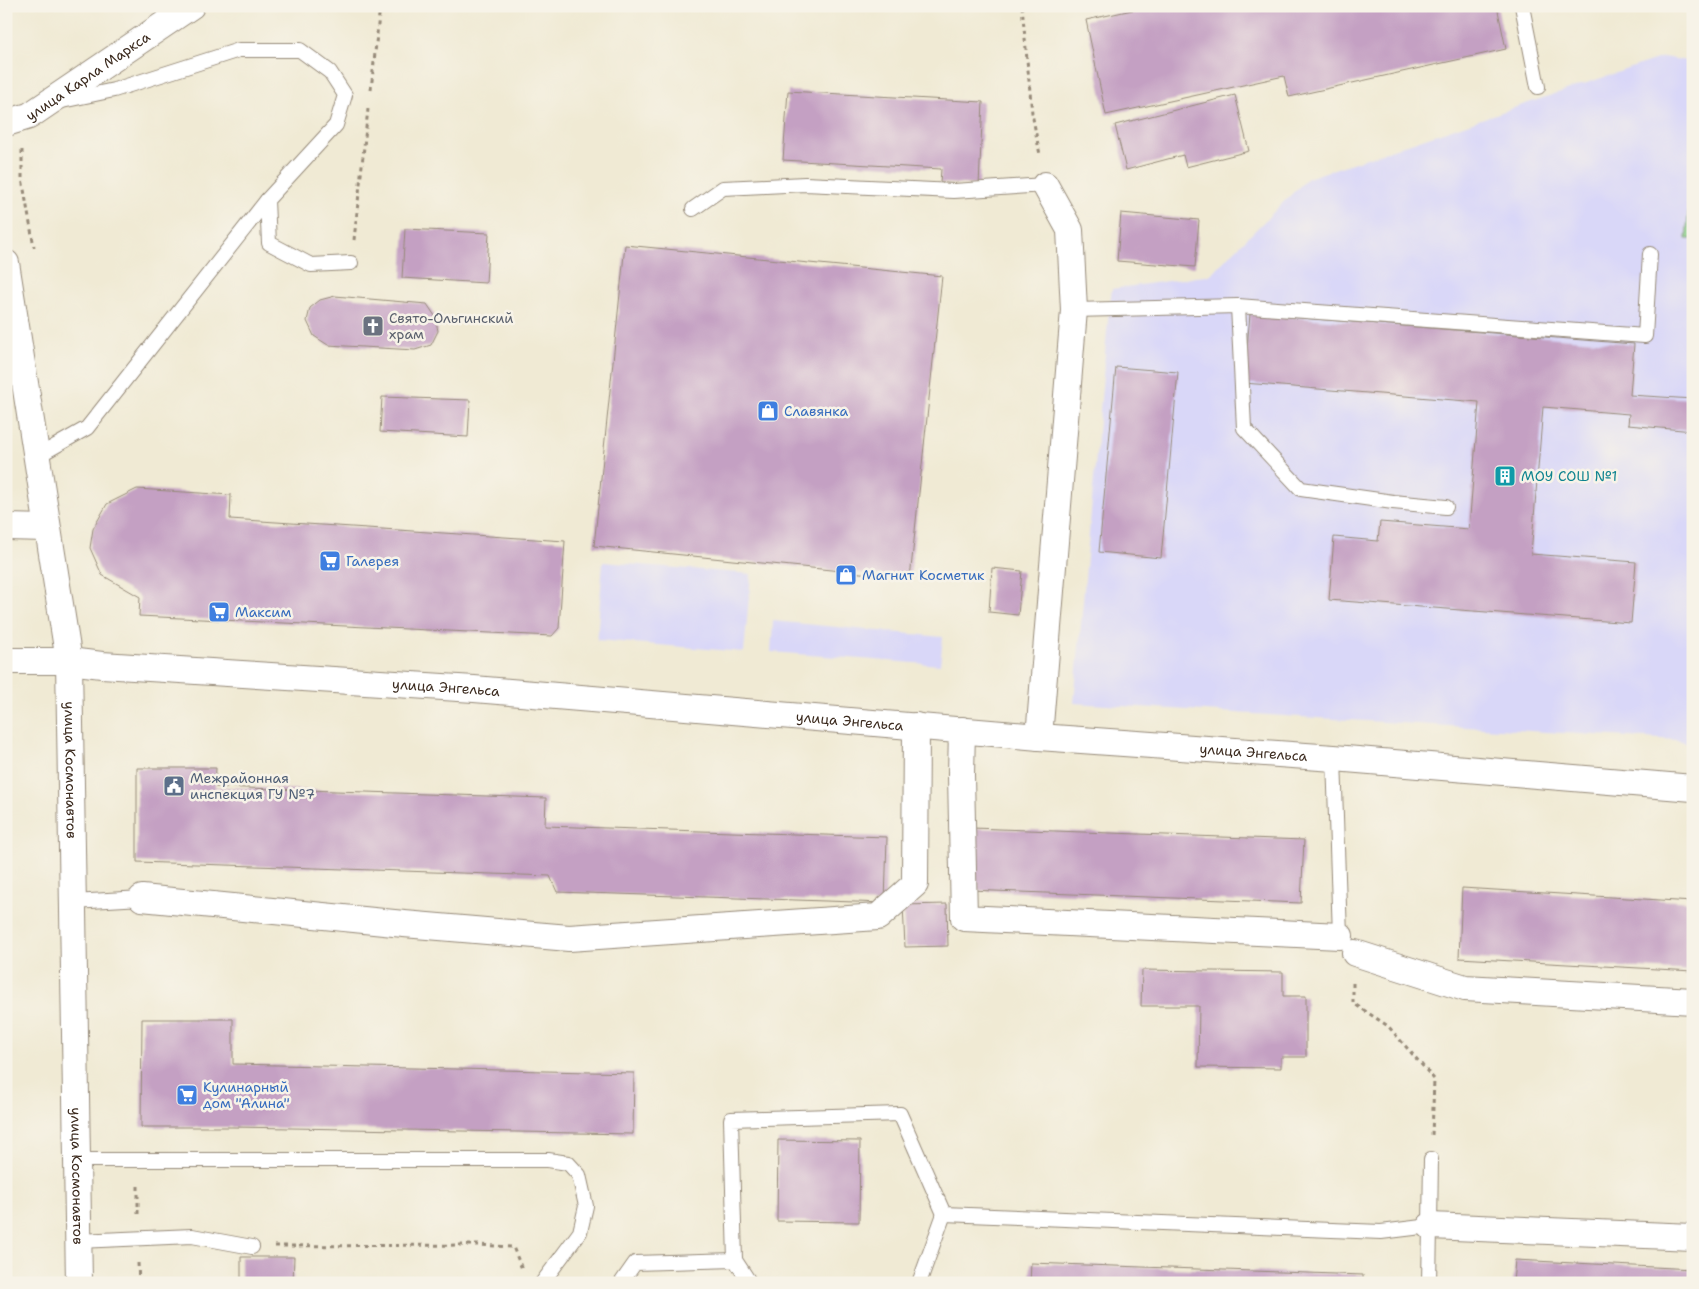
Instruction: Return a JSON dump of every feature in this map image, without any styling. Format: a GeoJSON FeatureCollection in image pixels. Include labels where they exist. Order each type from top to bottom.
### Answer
{"type":"FeatureCollection","features":[{"type":"Feature","properties":{"kind":"street","name":"улица Карла Маркса"},"geometry":{"type":"LineString","coordinates":[[6,123],[28,116],[46,105],[192,6]]}},
{"type":"Feature","properties":{"kind":"street"},"geometry":{"type":"LineString","coordinates":[[1039,737],[1074,310],[1070,230],[1045,185]]}},
{"type":"Feature","properties":{"kind":"street","name":"улица Космонавтов"},"geometry":{"type":"LineString","coordinates":[[6,263],[69,661],[79,1283]]}},
{"type":"Feature","properties":{"kind":"street"},"geometry":{"type":"LineString","coordinates":[[6,527],[48,528]]}},
{"type":"Feature","properties":{"kind":"street","name":"улица Энгельса"},"geometry":{"type":"LineString","coordinates":[[6,661],[69,661],[102,665],[484,690],[1039,737],[1334,758],[1693,788]]}},
{"type":"Feature","properties":{"kind":"street"},"geometry":{"type":"LineString","coordinates":[[142,898],[569,938],[878,917],[914,884],[916,726]]}},
{"type":"Feature","properties":{"kind":"street"},"geometry":{"type":"LineString","coordinates":[[962,730],[964,918],[1347,944],[1465,988],[1693,1001]]}},
{"type":"Feature","properties":{"kind":"street"},"geometry":{"type":"LineString","coordinates":[[1430,1226],[1693,1237]]}},
{"type":"Feature","properties":{"kind":"lane"},"geometry":{"type":"LineString","coordinates":[[1522,6],[1538,87]]}},
{"type":"Feature","properties":{"kind":"lane"},"geometry":{"type":"LineString","coordinates":[[36,457],[87,428],[267,200],[336,125],[345,95],[330,72],[300,50],[239,50],[114,90],[46,105]]}},
{"type":"Feature","properties":{"kind":"lane"},"geometry":{"type":"LineString","coordinates":[[693,209],[723,188],[805,184],[954,190],[1045,185]]}},
{"type":"Feature","properties":{"kind":"lane"},"geometry":{"type":"LineString","coordinates":[[267,200],[270,243],[311,265],[351,262]]}},
{"type":"Feature","properties":{"kind":"lane"},"geometry":{"type":"LineString","coordinates":[[1074,310],[1238,306],[1645,336],[1650,254]]}},
{"type":"Feature","properties":{"kind":"lane"},"geometry":{"type":"LineString","coordinates":[[1238,306],[1244,428],[1301,488],[1393,502],[1446,507]]}},
{"type":"Feature","properties":{"kind":"lane"},"geometry":{"type":"LineString","coordinates":[[1334,758],[1347,944]]}},
{"type":"Feature","properties":{"kind":"lane"},"geometry":{"type":"LineString","coordinates":[[73,902],[142,898]]}},
{"type":"Feature","properties":{"kind":"lane"},"geometry":{"type":"LineString","coordinates":[[750,1283],[735,1260],[731,1118],[900,1114],[944,1214],[919,1283]]}},
{"type":"Feature","properties":{"kind":"lane"},"geometry":{"type":"LineString","coordinates":[[1428,1283],[1431,1159]]}},
{"type":"Feature","properties":{"kind":"lane"},"geometry":{"type":"LineString","coordinates":[[77,1160],[538,1160],[568,1163],[579,1175],[586,1206],[580,1232],[542,1283]]}},
{"type":"Feature","properties":{"kind":"lane"},"geometry":{"type":"LineString","coordinates":[[944,1214],[1381,1232],[1430,1226]]}},
{"type":"Feature","properties":{"kind":"lane"},"geometry":{"type":"LineString","coordinates":[[78,1241],[192,1236],[252,1247]]}},
{"type":"Feature","properties":{"kind":"lane"},"geometry":{"type":"LineString","coordinates":[[621,1283],[635,1263],[735,1260]]}},
{"type":"Feature","properties":{"kind":"path"},"geometry":{"type":"LineString","coordinates":[[370,95],[380,6]]}},
{"type":"Feature","properties":{"kind":"path"},"geometry":{"type":"LineString","coordinates":[[1022,6],[1032,112],[1045,185]]}},
{"type":"Feature","properties":{"kind":"path"},"geometry":{"type":"LineString","coordinates":[[351,262],[369,105]]}},
{"type":"Feature","properties":{"kind":"path"},"geometry":{"type":"LineString","coordinates":[[1353,1003],[1388,1026],[1434,1079],[1431,1159]]}},
{"type":"Feature","properties":{"kind":"path"},"geometry":{"type":"LineString","coordinates":[[138,1184],[138,1222]]}},
{"type":"Feature","properties":{"kind":"path"},"geometry":{"type":"LineString","coordinates":[[252,1247],[480,1245],[513,1248],[524,1274]]}},
{"type":"Feature","properties":{"kind":"shaded area"},"geometry":{"type":"Polygon","coordinates":[[[1663,57],[1693,62],[1693,744],[1677,740],[1074,703],[1112,289],[1210,275],[1308,178],[1663,57]]]}},
{"type":"Feature","properties":{"kind":"shaded area"},"geometry":{"type":"Polygon","coordinates":[[[603,562],[751,574],[744,652],[597,640],[603,562]]]}},
{"type":"Feature","properties":{"kind":"shaded area"},"geometry":{"type":"Polygon","coordinates":[[[773,621],[943,637],[940,665],[771,652],[773,621]]]}},
{"type":"Feature","properties":{"kind":"green space"},"geometry":{"type":"Polygon","coordinates":[[[1693,162],[1693,239],[1686,239],[1693,162]]]}},
{"type":"Feature","properties":{"kind":"building"},"geometry":{"type":"Polygon","coordinates":[[[1151,6],[1497,6],[1506,49],[1289,97],[1284,76],[1106,115],[1086,20],[1151,6]]]}},
{"type":"Feature","properties":{"kind":"building"},"geometry":{"type":"Polygon","coordinates":[[[788,91],[983,102],[979,185],[940,183],[941,169],[783,160],[788,91]]]}},
{"type":"Feature","properties":{"kind":"building"},"geometry":{"type":"Polygon","coordinates":[[[1235,95],[1249,151],[1186,167],[1183,155],[1126,170],[1115,125],[1235,95]]]}},
{"type":"Feature","properties":{"kind":"building"},"geometry":{"type":"Polygon","coordinates":[[[1121,213],[1199,220],[1195,267],[1117,261],[1121,213]]]}},
{"type":"Feature","properties":{"kind":"building"},"geometry":{"type":"Polygon","coordinates":[[[405,229],[489,233],[486,283],[402,278],[405,229]]]}},
{"type":"Feature","properties":{"kind":"building","name":"Славянка"},"geometry":{"type":"Polygon","coordinates":[[[625,245],[942,276],[910,578],[594,546],[625,245]]]}},
{"type":"Feature","properties":{"kind":"building","name":"Свято-Ольгинский храм"},"geometry":{"type":"Polygon","coordinates":[[[335,296],[427,304],[435,316],[438,331],[431,345],[415,350],[328,345],[314,336],[307,321],[310,308],[320,300],[335,296]]]}},
{"type":"Feature","properties":{"kind":"building","name":"МОУ СОШ №1"},"geometry":{"type":"Polygon","coordinates":[[[1250,314],[1634,344],[1630,395],[1693,399],[1693,431],[1628,425],[1629,414],[1543,407],[1531,554],[1636,562],[1631,623],[1329,600],[1334,537],[1378,541],[1380,522],[1469,529],[1479,402],[1244,383],[1250,314]]]}},
{"type":"Feature","properties":{"kind":"building"},"geometry":{"type":"Polygon","coordinates":[[[1116,367],[1178,372],[1161,558],[1099,552],[1116,367]]]}},
{"type":"Feature","properties":{"kind":"building"},"geometry":{"type":"Polygon","coordinates":[[[382,397],[470,400],[468,437],[380,432],[382,397]]]}},
{"type":"Feature","properties":{"kind":"building","name":"Галерея"},"geometry":{"type":"Polygon","coordinates":[[[137,489],[231,495],[230,519],[565,541],[559,628],[552,636],[139,616],[140,597],[102,575],[90,548],[93,529],[107,504],[137,489]]]}},
{"type":"Feature","properties":{"kind":"building"},"geometry":{"type":"Polygon","coordinates":[[[992,568],[1022,571],[1018,615],[989,612],[992,568]]]}},
{"type":"Feature","properties":{"kind":"building"},"geometry":{"type":"Polygon","coordinates":[[[137,768],[216,768],[215,787],[546,798],[545,826],[887,837],[885,903],[557,892],[550,876],[137,862],[137,768]]]}},
{"type":"Feature","properties":{"kind":"building"},"geometry":{"type":"Polygon","coordinates":[[[972,828],[1304,840],[1301,903],[969,890],[972,828]]]}},
{"type":"Feature","properties":{"kind":"building"},"geometry":{"type":"Polygon","coordinates":[[[1462,888],[1693,902],[1693,971],[1459,958],[1462,888]]]}},
{"type":"Feature","properties":{"kind":"building"},"geometry":{"type":"Polygon","coordinates":[[[947,904],[948,946],[905,947],[903,905],[947,904]]]}},
{"type":"Feature","properties":{"kind":"building"},"geometry":{"type":"Polygon","coordinates":[[[1142,970],[1283,972],[1283,996],[1306,996],[1306,1057],[1281,1057],[1281,1068],[1198,1067],[1199,1006],[1141,1006],[1142,970]]]}},
{"type":"Feature","properties":{"kind":"building"},"geometry":{"type":"Polygon","coordinates":[[[142,1019],[233,1019],[233,1064],[634,1073],[633,1134],[141,1127],[142,1019]]]}},
{"type":"Feature","properties":{"kind":"building"},"geometry":{"type":"Polygon","coordinates":[[[778,1140],[860,1141],[859,1222],[777,1221],[778,1140]]]}},
{"type":"Feature","properties":{"kind":"building"},"geometry":{"type":"Polygon","coordinates":[[[241,1257],[294,1257],[293,1283],[241,1283],[241,1257]]]}},
{"type":"Feature","properties":{"kind":"building"},"geometry":{"type":"Polygon","coordinates":[[[1515,1260],[1693,1269],[1693,1283],[1513,1283],[1515,1260]]]}},
{"type":"Feature","properties":{"kind":"building"},"geometry":{"type":"Polygon","coordinates":[[[1031,1263],[1363,1275],[1363,1283],[1030,1283],[1031,1263]]]}},
{"type":"Feature","properties":{"kind":"place","name":"Свято-Ольгинский храм"},"geometry":{"type":"Point","coordinates":[373,326]}},
{"type":"Feature","properties":{"kind":"place","name":"Славянка"},"geometry":{"type":"Point","coordinates":[768,411]}},
{"type":"Feature","properties":{"kind":"place","name":"МОУ СОШ №1"},"geometry":{"type":"Point","coordinates":[1505,476]}},
{"type":"Feature","properties":{"kind":"place","name":"Галерея"},"geometry":{"type":"Point","coordinates":[330,561]}},
{"type":"Feature","properties":{"kind":"place","name":"Магнит Косметик"},"geometry":{"type":"Point","coordinates":[846,575]}},
{"type":"Feature","properties":{"kind":"place","name":"Максим"},"geometry":{"type":"Point","coordinates":[219,612]}},
{"type":"Feature","properties":{"kind":"place","name":"Межрайонная инспекция ГУ №7"},"geometry":{"type":"Point","coordinates":[174,786]}},
{"type":"Feature","properties":{"kind":"place","name":"Кулинарный дом \"Алина\""},"geometry":{"type":"Point","coordinates":[187,1095]}}]}
